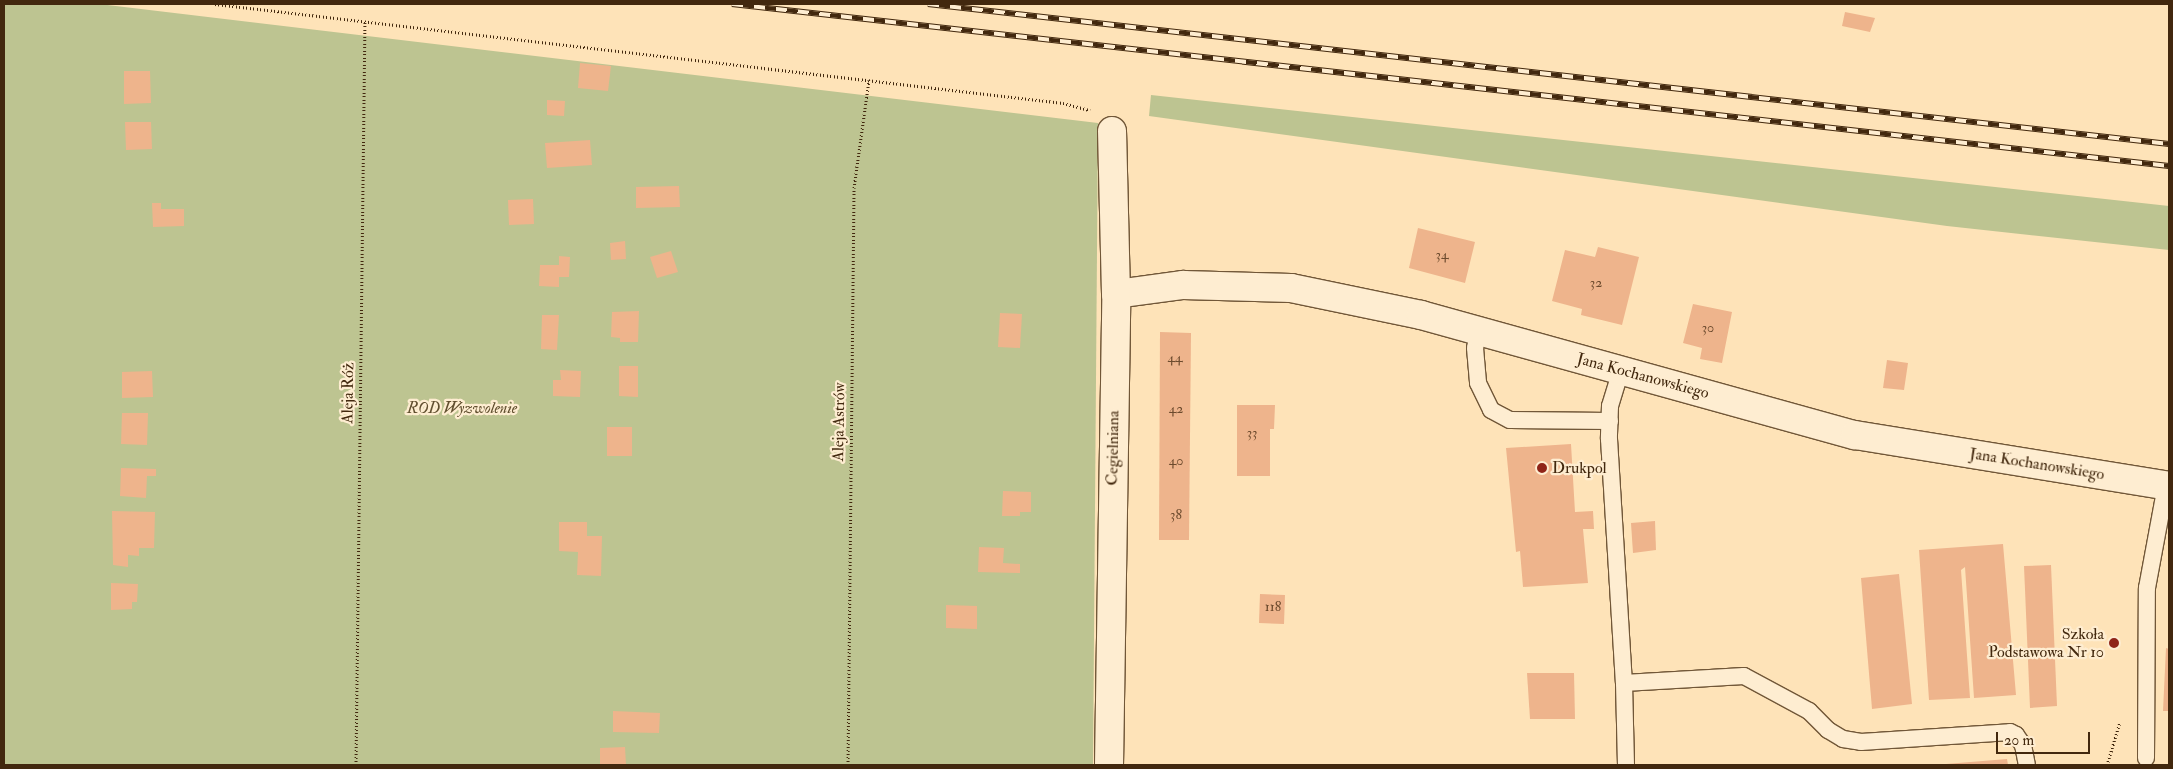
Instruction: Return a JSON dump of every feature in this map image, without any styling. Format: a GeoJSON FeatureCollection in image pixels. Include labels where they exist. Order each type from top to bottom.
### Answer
{"type":"FeatureCollection","features":[{"type":"Feature","properties":{"kind":"street","name":"Cegielniana"},"geometry":{"type":"LineString","coordinates":[[1109,765],[1116,294],[1112,130]]}},
{"type":"Feature","properties":{"kind":"street","name":"Jana Kochanowskiego"},"geometry":{"type":"LineString","coordinates":[[1116,294],[1183,285],[1291,288],[1421,315],[1855,434],[2168,485]]}},
{"type":"Feature","properties":{"kind":"lane"},"geometry":{"type":"LineString","coordinates":[[1478,330],[1475,348],[1478,383],[1490,410],[1510,420],[1610,421]]}},
{"type":"Feature","properties":{"kind":"lane"},"geometry":{"type":"LineString","coordinates":[[1621,370],[1610,406],[1610,421],[1624,683],[1626,765]]}},
{"type":"Feature","properties":{"kind":"lane"},"geometry":{"type":"LineString","coordinates":[[2146,758],[2147,588],[2168,485]]}},
{"type":"Feature","properties":{"kind":"lane"},"geometry":{"type":"LineString","coordinates":[[1624,683],[1744,676],[1809,711],[1828,730],[1843,739],[1861,742],[2010,732],[2016,735],[2024,745],[2028,765]]}},
{"type":"Feature","properties":{"kind":"path"},"geometry":{"type":"LineString","coordinates":[[215,4],[1064,103],[1098,113],[1112,130]]}},
{"type":"Feature","properties":{"kind":"path","name":"Aleja Róż"},"geometry":{"type":"LineString","coordinates":[[356,765],[365,21]]}},
{"type":"Feature","properties":{"kind":"path","name":"Aleja Astrów"},"geometry":{"type":"LineString","coordinates":[[848,765],[854,188],[869,80]]}},
{"type":"Feature","properties":{"kind":"green space","name":"ROD Wyzwolenie"},"geometry":{"type":"Polygon","coordinates":[[[4,4],[99,4],[1098,123],[1093,765],[4,765],[4,4]]]}},
{"type":"Feature","properties":{"kind":"green space"},"geometry":{"type":"Polygon","coordinates":[[[1151,95],[2169,206],[2169,250],[1947,226],[1149,116],[1151,95]]]}},
{"type":"Feature","properties":{"kind":"building"},"geometry":{"type":"Polygon","coordinates":[[[1845,12],[1875,18],[1870,32],[1842,26],[1845,12]]]}},
{"type":"Feature","properties":{"kind":"building"},"geometry":{"type":"Polygon","coordinates":[[[580,63],[611,66],[608,91],[578,88],[580,63]]]}},
{"type":"Feature","properties":{"kind":"building"},"geometry":{"type":"Polygon","coordinates":[[[124,71],[150,71],[151,103],[124,104],[124,71]]]}},
{"type":"Feature","properties":{"kind":"building"},"geometry":{"type":"Polygon","coordinates":[[[547,100],[565,101],[564,116],[547,115],[547,100]]]}},
{"type":"Feature","properties":{"kind":"building"},"geometry":{"type":"Polygon","coordinates":[[[125,122],[151,122],[152,149],[126,150],[125,122]]]}},
{"type":"Feature","properties":{"kind":"building"},"geometry":{"type":"Polygon","coordinates":[[[590,140],[592,165],[547,168],[545,143],[590,140]]]}},
{"type":"Feature","properties":{"kind":"building"},"geometry":{"type":"Polygon","coordinates":[[[679,186],[680,207],[636,208],[636,187],[679,186]]]}},
{"type":"Feature","properties":{"kind":"building"},"geometry":{"type":"Polygon","coordinates":[[[533,199],[534,224],[509,225],[508,200],[533,199]]]}},
{"type":"Feature","properties":{"kind":"building"},"geometry":{"type":"Polygon","coordinates":[[[152,203],[161,203],[161,209],[184,209],[184,226],[153,227],[152,203]]]}},
{"type":"Feature","properties":{"kind":"building"},"geometry":{"type":"Polygon","coordinates":[[[1418,228],[1475,242],[1465,283],[1409,268],[1418,228]]]}},
{"type":"Feature","properties":{"kind":"building"},"geometry":{"type":"Polygon","coordinates":[[[625,241],[626,259],[611,260],[610,243],[625,241]]]}},
{"type":"Feature","properties":{"kind":"building"},"geometry":{"type":"Polygon","coordinates":[[[1598,247],[1639,257],[1622,325],[1581,315],[1582,309],[1552,301],[1565,250],[1595,257],[1598,247]]]}},
{"type":"Feature","properties":{"kind":"building"},"geometry":{"type":"Polygon","coordinates":[[[671,251],[678,272],[657,278],[650,257],[671,251]]]}},
{"type":"Feature","properties":{"kind":"building"},"geometry":{"type":"Polygon","coordinates":[[[559,256],[570,257],[569,277],[559,277],[559,287],[539,286],[540,265],[559,265],[559,256]]]}},
{"type":"Feature","properties":{"kind":"building"},"geometry":{"type":"Polygon","coordinates":[[[1693,304],[1732,312],[1722,363],[1700,359],[1702,348],[1683,343],[1693,304]]]}},
{"type":"Feature","properties":{"kind":"building"},"geometry":{"type":"Polygon","coordinates":[[[639,311],[638,342],[620,342],[620,338],[611,337],[612,312],[639,311]]]}},
{"type":"Feature","properties":{"kind":"building"},"geometry":{"type":"Polygon","coordinates":[[[1000,313],[1022,314],[1020,348],[998,347],[1000,313]]]}},
{"type":"Feature","properties":{"kind":"building"},"geometry":{"type":"Polygon","coordinates":[[[542,315],[559,315],[557,350],[541,349],[542,315]]]}},
{"type":"Feature","properties":{"kind":"building"},"geometry":{"type":"Polygon","coordinates":[[[1160,332],[1191,333],[1189,540],[1159,540],[1160,332]]]}},
{"type":"Feature","properties":{"kind":"building"},"geometry":{"type":"Polygon","coordinates":[[[1887,360],[1908,363],[1904,390],[1883,388],[1887,360]]]}},
{"type":"Feature","properties":{"kind":"building"},"geometry":{"type":"Polygon","coordinates":[[[619,366],[638,366],[638,397],[619,396],[619,366]]]}},
{"type":"Feature","properties":{"kind":"building"},"geometry":{"type":"Polygon","coordinates":[[[560,370],[581,371],[580,397],[553,396],[553,380],[561,380],[560,370]]]}},
{"type":"Feature","properties":{"kind":"building"},"geometry":{"type":"Polygon","coordinates":[[[152,371],[153,397],[122,398],[122,372],[152,371]]]}},
{"type":"Feature","properties":{"kind":"building"},"geometry":{"type":"Polygon","coordinates":[[[1237,405],[1275,405],[1274,429],[1270,429],[1270,476],[1237,476],[1237,405]]]}},
{"type":"Feature","properties":{"kind":"building"},"geometry":{"type":"Polygon","coordinates":[[[122,413],[148,413],[147,445],[121,444],[122,413]]]}},
{"type":"Feature","properties":{"kind":"building"},"geometry":{"type":"Polygon","coordinates":[[[607,427],[632,427],[632,456],[607,456],[607,427]]]}},
{"type":"Feature","properties":{"kind":"building"},"geometry":{"type":"Polygon","coordinates":[[[1571,444],[1575,512],[1593,511],[1594,529],[1583,529],[1588,583],[1523,587],[1520,551],[1516,552],[1506,448],[1571,444]]]}},
{"type":"Feature","properties":{"kind":"building"},"geometry":{"type":"Polygon","coordinates":[[[121,468],[156,469],[156,476],[147,476],[146,498],[120,496],[121,468]]]}},
{"type":"Feature","properties":{"kind":"building"},"geometry":{"type":"Polygon","coordinates":[[[1003,491],[1031,492],[1031,512],[1020,512],[1020,516],[1002,516],[1003,491]]]}},
{"type":"Feature","properties":{"kind":"building"},"geometry":{"type":"Polygon","coordinates":[[[112,511],[155,512],[154,548],[139,548],[139,556],[128,555],[128,567],[113,565],[112,511]]]}},
{"type":"Feature","properties":{"kind":"building"},"geometry":{"type":"Polygon","coordinates":[[[1655,521],[1656,550],[1633,553],[1631,523],[1655,521]]]}},
{"type":"Feature","properties":{"kind":"building"},"geometry":{"type":"Polygon","coordinates":[[[559,522],[587,522],[587,536],[602,536],[601,576],[577,575],[578,552],[559,551],[559,522]]]}},
{"type":"Feature","properties":{"kind":"building"},"geometry":{"type":"Polygon","coordinates":[[[2003,544],[2016,695],[1974,698],[1965,567],[1961,570],[1970,698],[1929,700],[1919,550],[2003,544]]]}},
{"type":"Feature","properties":{"kind":"building"},"geometry":{"type":"Polygon","coordinates":[[[979,547],[1004,548],[1003,563],[1020,564],[1020,573],[978,572],[979,547]]]}},
{"type":"Feature","properties":{"kind":"building"},"geometry":{"type":"Polygon","coordinates":[[[2051,565],[2057,706],[2030,708],[2024,566],[2051,565]]]}},
{"type":"Feature","properties":{"kind":"building"},"geometry":{"type":"Polygon","coordinates":[[[1899,574],[1912,704],[1872,709],[1861,578],[1899,574]]]}},
{"type":"Feature","properties":{"kind":"building"},"geometry":{"type":"Polygon","coordinates":[[[111,583],[138,584],[137,602],[132,602],[132,609],[111,610],[111,583]]]}},
{"type":"Feature","properties":{"kind":"building"},"geometry":{"type":"Polygon","coordinates":[[[1260,594],[1285,595],[1284,624],[1259,623],[1260,594]]]}},
{"type":"Feature","properties":{"kind":"building"},"geometry":{"type":"Polygon","coordinates":[[[946,605],[977,606],[977,629],[946,628],[946,605]]]}},
{"type":"Feature","properties":{"kind":"building"},"geometry":{"type":"Polygon","coordinates":[[[2166,648],[2169,649],[2169,711],[2163,711],[2166,648]]]}},
{"type":"Feature","properties":{"kind":"building"},"geometry":{"type":"Polygon","coordinates":[[[1527,673],[1574,673],[1575,719],[1530,719],[1527,673]]]}},
{"type":"Feature","properties":{"kind":"building"},"geometry":{"type":"Polygon","coordinates":[[[613,711],[660,713],[659,733],[613,732],[613,711]]]}},
{"type":"Feature","properties":{"kind":"building"},"geometry":{"type":"Polygon","coordinates":[[[625,747],[626,765],[600,765],[600,748],[625,747]]]}},
{"type":"Feature","properties":{"kind":"building"},"geometry":{"type":"Polygon","coordinates":[[[2007,759],[2008,765],[1946,765],[1946,764],[2007,759]]]}},
{"type":"Feature","properties":{"kind":"railway"},"geometry":{"type":"LineString","coordinates":[[732,4],[2169,166]]}},
{"type":"Feature","properties":{"kind":"railway"},"geometry":{"type":"LineString","coordinates":[[928,4],[2169,144]]}},
{"type":"Feature","properties":{"kind":"place","name":"Drukpol"},"geometry":{"type":"Point","coordinates":[1542,468]}},
{"type":"Feature","properties":{"kind":"place","name":"Szkoła Podstawowa Nr 10"},"geometry":{"type":"Point","coordinates":[2114,643]}}]}
